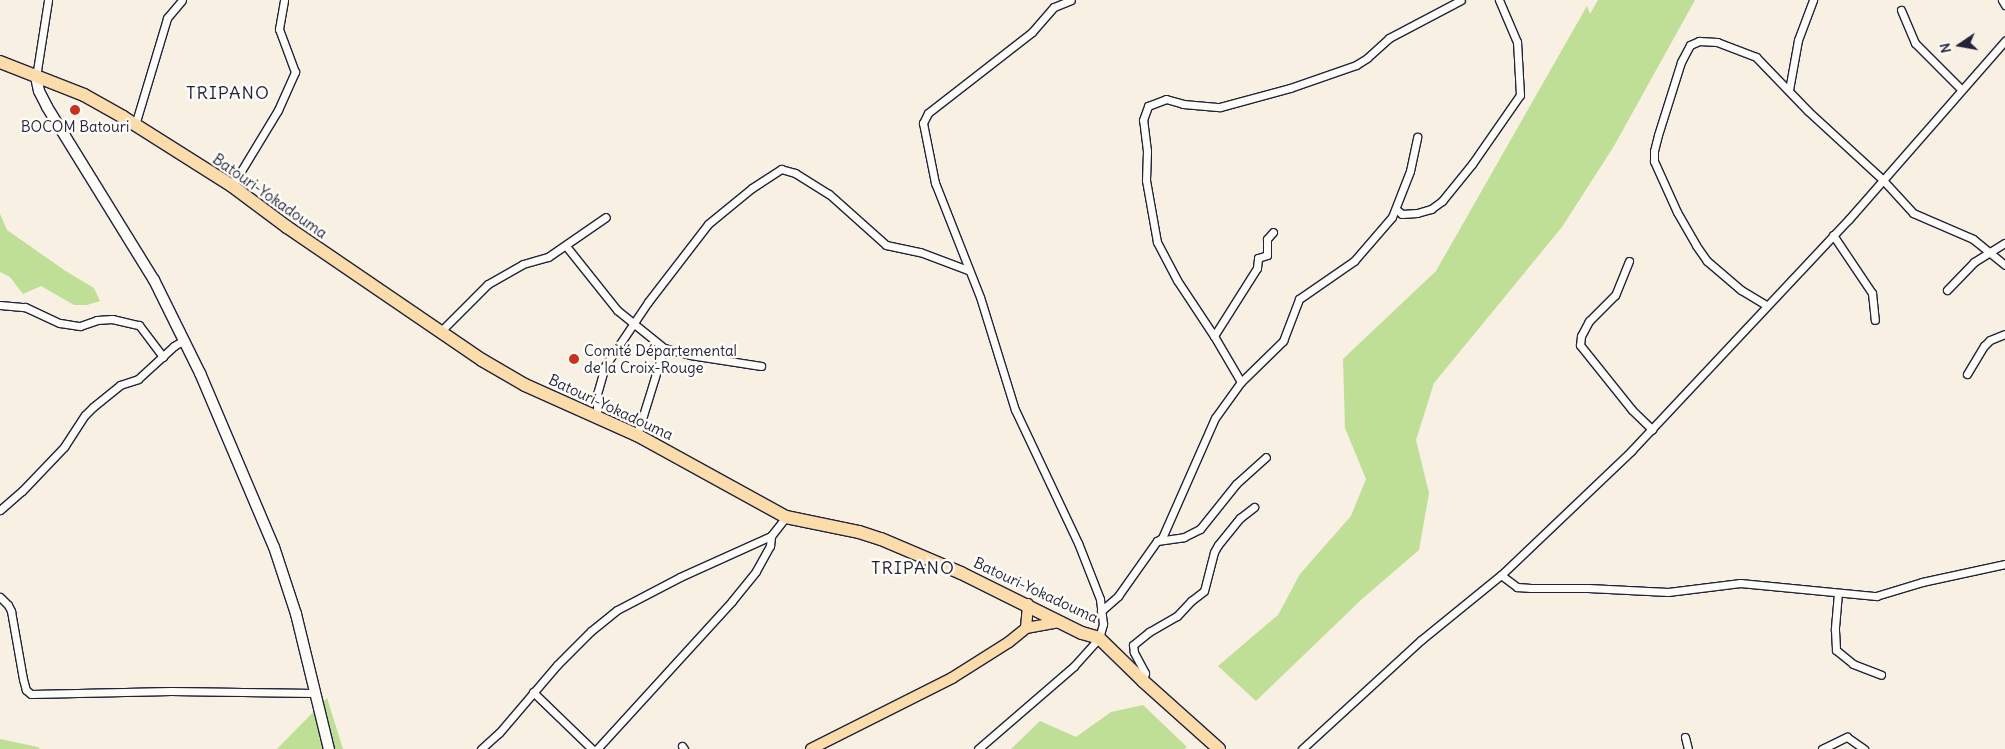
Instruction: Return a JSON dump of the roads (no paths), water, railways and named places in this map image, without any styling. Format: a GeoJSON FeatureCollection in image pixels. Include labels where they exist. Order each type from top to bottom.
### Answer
{"type":"FeatureCollection","features":[{"type":"Feature","properties":{"kind":"highway","name":"Batouri-Yokadouma"},"geometry":{"type":"LineString","coordinates":[[0,62],[84,95],[135,125],[232,186],[287,227],[517,381],[637,435],[786,517],[881,539],[961,572],[1028,604],[1082,633],[1099,638],[1143,681],[1219,749]]}},
{"type":"Feature","properties":{"kind":"main road"},"geometry":{"type":"LineString","coordinates":[[1026,628],[1028,604]]}},
{"type":"Feature","properties":{"kind":"main road"},"geometry":{"type":"LineString","coordinates":[[811,749],[952,678],[1009,642],[1026,628],[1060,622]]}},
{"type":"Feature","properties":{"kind":"street"},"geometry":{"type":"LineString","coordinates":[[48,0],[36,77],[39,91],[47,107],[124,228],[165,300],[184,340],[274,547],[296,614],[329,749]]}},
{"type":"Feature","properties":{"kind":"street"},"geometry":{"type":"LineString","coordinates":[[135,125],[167,18],[182,0]]}},
{"type":"Feature","properties":{"kind":"street"},"geometry":{"type":"LineString","coordinates":[[232,186],[278,110],[295,72],[279,29],[284,0]]}},
{"type":"Feature","properties":{"kind":"street"},"geometry":{"type":"LineString","coordinates":[[978,749],[1064,675],[1099,638],[1103,624],[1100,599],[1078,543],[1015,410],[989,323],[935,183],[924,132],[925,117],[1032,32],[1054,7],[1071,0]]}},
{"type":"Feature","properties":{"kind":"street"},"geometry":{"type":"LineString","coordinates":[[1241,382],[1223,355],[1214,336],[1177,280],[1157,242],[1146,180],[1147,151],[1143,120],[1148,106],[1166,99],[1183,104],[1220,107],[1290,88],[1356,65],[1367,58],[1389,38],[1460,0]]}},
{"type":"Feature","properties":{"kind":"street"},"geometry":{"type":"LineString","coordinates":[[1397,210],[1402,214],[1417,213],[1432,209],[1442,201],[1472,164],[1520,95],[1517,42],[1499,0]]}},
{"type":"Feature","properties":{"kind":"street"},"geometry":{"type":"LineString","coordinates":[[1790,90],[1798,40],[1813,0]]}},
{"type":"Feature","properties":{"kind":"street"},"geometry":{"type":"LineString","coordinates":[[2002,0],[2005,5]]}},
{"type":"Feature","properties":{"kind":"street"},"geometry":{"type":"LineString","coordinates":[[1901,10],[1915,43],[1961,89]]}},
{"type":"Feature","properties":{"kind":"street"},"geometry":{"type":"LineString","coordinates":[[1766,305],[1741,290],[1718,271],[1696,245],[1663,185],[1654,161],[1654,151],[1680,62],[1690,45],[1699,41],[1717,42],[1756,58],[1790,90],[1808,111],[1882,180],[1913,213],[1973,239],[2005,265]]}},
{"type":"Feature","properties":{"kind":"street"},"geometry":{"type":"LineString","coordinates":[[1302,749],[1421,640],[1501,575],[1652,429],[1732,346],[1766,305],[1833,235],[2005,41]]}},
{"type":"Feature","properties":{"kind":"street"},"geometry":{"type":"LineString","coordinates":[[1101,611],[1118,596],[1157,540],[1162,538],[1215,418],[1241,382],[1284,341],[1300,299],[1354,261],[1397,210],[1410,171],[1417,137]]}},
{"type":"Feature","properties":{"kind":"street"},"geometry":{"type":"LineString","coordinates":[[596,416],[600,379],[605,366],[633,324],[708,224],[752,188],[780,169],[795,173],[829,194],[886,245],[920,252],[968,270]]}},
{"type":"Feature","properties":{"kind":"street"},"geometry":{"type":"LineString","coordinates":[[441,331],[488,284],[523,264],[548,257],[606,217]]}},
{"type":"Feature","properties":{"kind":"street"},"geometry":{"type":"LineString","coordinates":[[1214,336],[1257,268],[1258,258],[1267,255],[1267,239],[1273,232]]}},
{"type":"Feature","properties":{"kind":"street"},"geometry":{"type":"LineString","coordinates":[[1833,235],[1872,293],[1875,320]]}},
{"type":"Feature","properties":{"kind":"street"},"geometry":{"type":"LineString","coordinates":[[1946,290],[1974,262],[2005,243]]}},
{"type":"Feature","properties":{"kind":"street"},"geometry":{"type":"LineString","coordinates":[[566,246],[608,300],[633,324],[664,348],[690,355],[761,366]]}},
{"type":"Feature","properties":{"kind":"street"},"geometry":{"type":"LineString","coordinates":[[1629,261],[1619,280],[1615,295],[1589,321],[1580,336],[1580,345],[1632,410],[1652,429]]}},
{"type":"Feature","properties":{"kind":"street"},"geometry":{"type":"LineString","coordinates":[[0,305],[26,307],[60,323],[80,326],[97,320],[112,319],[139,325],[163,356]]}},
{"type":"Feature","properties":{"kind":"street"},"geometry":{"type":"LineString","coordinates":[[1967,374],[1984,346],[1990,340],[2005,334]]}},
{"type":"Feature","properties":{"kind":"street"},"geometry":{"type":"LineString","coordinates":[[0,510],[22,491],[64,447],[84,416],[93,407],[120,385],[138,379],[174,346],[184,340]]}},
{"type":"Feature","properties":{"kind":"street"},"geometry":{"type":"LineString","coordinates":[[637,435],[664,348]]}},
{"type":"Feature","properties":{"kind":"street"},"geometry":{"type":"LineString","coordinates":[[1157,540],[1184,537],[1200,529],[1236,484],[1266,457]]}},
{"type":"Feature","properties":{"kind":"street"},"geometry":{"type":"LineString","coordinates":[[1143,681],[1145,673],[1134,652],[1134,645],[1149,632],[1177,616],[1204,591],[1214,552],[1218,545],[1240,518],[1254,507]]}},
{"type":"Feature","properties":{"kind":"street"},"geometry":{"type":"LineString","coordinates":[[481,749],[499,732],[533,692],[591,631],[617,610],[680,577],[771,536],[786,517]]}},
{"type":"Feature","properties":{"kind":"street"},"geometry":{"type":"LineString","coordinates":[[597,749],[732,601],[762,561],[770,546],[771,536]]}},
{"type":"Feature","properties":{"kind":"street"},"geometry":{"type":"LineString","coordinates":[[1501,575],[1517,586],[1531,588],[1588,588],[1668,592],[1740,583],[1876,596],[1922,582],[2005,564]]}},
{"type":"Feature","properties":{"kind":"street"},"geometry":{"type":"LineString","coordinates":[[1838,593],[1835,630],[1836,650],[1852,664],[1881,674]]}},
{"type":"Feature","properties":{"kind":"street"},"geometry":{"type":"LineString","coordinates":[[0,597],[8,605],[10,611],[23,679],[26,690],[32,694],[217,691],[314,693]]}},
{"type":"Feature","properties":{"kind":"street"},"geometry":{"type":"LineString","coordinates":[[533,692],[592,749]]}},
{"type":"Feature","properties":{"kind":"street"},"geometry":{"type":"LineString","coordinates":[[1685,737],[1688,749]]}},
{"type":"Feature","properties":{"kind":"street"},"geometry":{"type":"LineString","coordinates":[[1822,749],[1847,737],[1864,749]]}},
{"type":"Feature","properties":{"kind":"place","name":"BOCOM Batouri"},"geometry":{"type":"Point","coordinates":[75,110]}},
{"type":"Feature","properties":{"kind":"place","name":"Comité Départemental de la Croix-Rouge"},"geometry":{"type":"Point","coordinates":[574,359]}},
{"type":"Feature","properties":{"kind":"district","name":"TRIPANO"},"geometry":{"type":"Point","coordinates":[228,93]}},
{"type":"Feature","properties":{"kind":"district","name":"TRIPANO"},"geometry":{"type":"Point","coordinates":[913,568]}}]}
